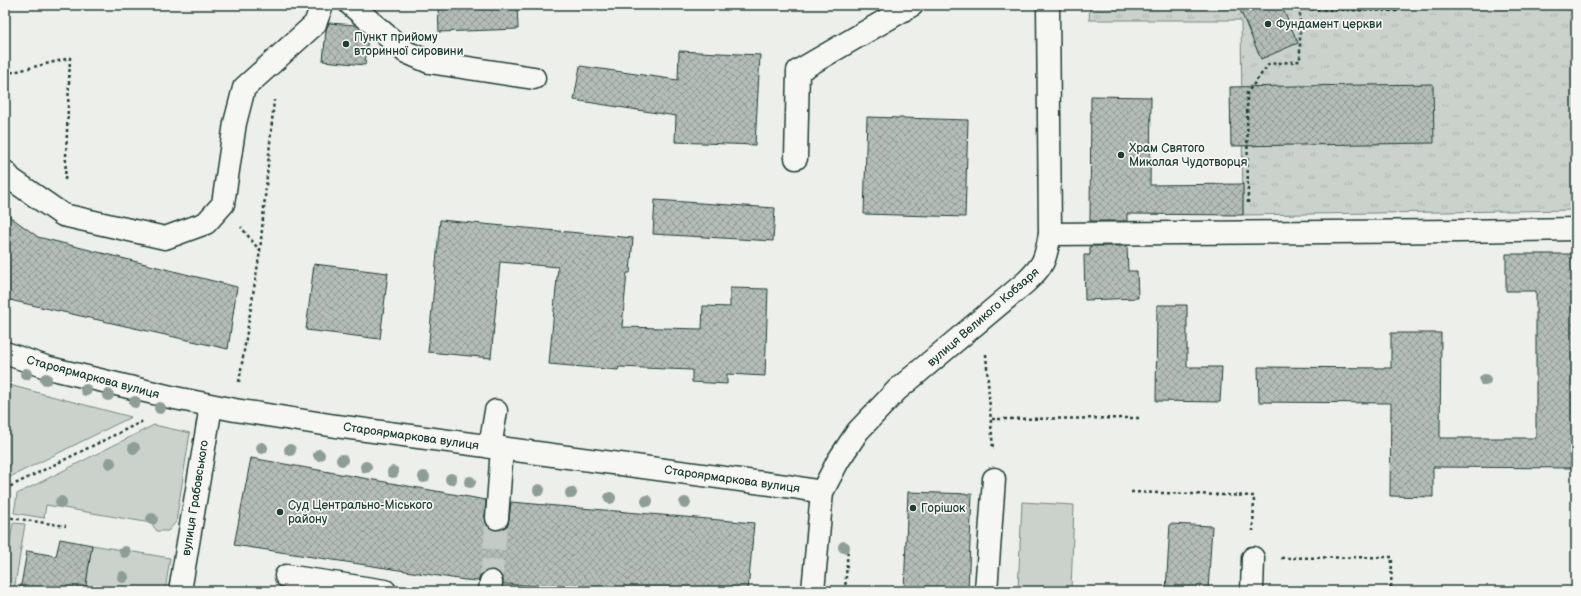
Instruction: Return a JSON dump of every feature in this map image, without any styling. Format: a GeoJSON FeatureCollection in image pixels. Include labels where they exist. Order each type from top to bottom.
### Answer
{"type":"FeatureCollection","features":[{"type":"Feature","properties":{"kind":"street"},"geometry":{"type":"LineString","coordinates":[[5,172],[11,179],[63,216],[165,238],[206,223],[223,204],[234,122],[244,88],[315,24],[322,5]]}},
{"type":"Feature","properties":{"kind":"street"},"geometry":{"type":"LineString","coordinates":[[351,5],[406,52],[429,62],[534,78]]}},
{"type":"Feature","properties":{"kind":"street"},"geometry":{"type":"LineString","coordinates":[[796,158],[798,70],[912,5]]}},
{"type":"Feature","properties":{"kind":"street","name":"вулиця Великого Кобзаря"},"geometry":{"type":"LineString","coordinates":[[813,591],[822,492],[838,461],[858,431],[897,390],[1038,271],[1046,259],[1050,234],[1048,5]]}},
{"type":"Feature","properties":{"kind":"street"},"geometry":{"type":"LineString","coordinates":[[1050,234],[1576,229]]}},
{"type":"Feature","properties":{"kind":"street","name":"Староярмаркова вулиця"},"geometry":{"type":"LineString","coordinates":[[5,353],[48,368],[211,406],[336,426],[822,492]]}},
{"type":"Feature","properties":{"kind":"street","name":"вулиця Грабовського"},"geometry":{"type":"LineString","coordinates":[[180,591],[211,406]]}},
{"type":"Feature","properties":{"kind":"street"},"geometry":{"type":"LineString","coordinates":[[496,411],[497,518]]}},
{"type":"Feature","properties":{"kind":"street"},"geometry":{"type":"LineString","coordinates":[[986,591],[994,479]]}},
{"type":"Feature","properties":{"kind":"street"},"geometry":{"type":"LineString","coordinates":[[1252,591],[1253,558]]}},
{"type":"Feature","properties":{"kind":"street"},"geometry":{"type":"LineString","coordinates":[[286,576],[385,591]]}},
{"type":"Feature","properties":{"kind":"path"},"geometry":{"type":"LineString","coordinates":[[1294,5],[1300,10],[1396,11],[1409,5]]}},
{"type":"Feature","properties":{"kind":"path"},"geometry":{"type":"LineString","coordinates":[[1249,232],[1247,93],[1269,64],[1300,61],[1300,10]]}},
{"type":"Feature","properties":{"kind":"path"},"geometry":{"type":"LineString","coordinates":[[238,389],[260,251],[278,56]]}},
{"type":"Feature","properties":{"kind":"path"},"geometry":{"type":"LineString","coordinates":[[5,74],[70,58],[63,216]]}},
{"type":"Feature","properties":{"kind":"path"},"geometry":{"type":"LineString","coordinates":[[223,204],[260,251]]}},
{"type":"Feature","properties":{"kind":"path"},"geometry":{"type":"LineString","coordinates":[[978,322],[986,351],[992,419],[994,479]]}},
{"type":"Feature","properties":{"kind":"path"},"geometry":{"type":"LineString","coordinates":[[992,419],[1139,418]]}},
{"type":"Feature","properties":{"kind":"path"},"geometry":{"type":"LineString","coordinates":[[5,489],[144,420]]}},
{"type":"Feature","properties":{"kind":"path"},"geometry":{"type":"LineString","coordinates":[[1131,492],[1254,496],[1253,558],[1392,557],[1391,591]]}},
{"type":"Feature","properties":{"kind":"path"},"geometry":{"type":"LineString","coordinates":[[5,517],[66,526]]}},
{"type":"Feature","properties":{"kind":"green space"},"geometry":{"type":"Polygon","coordinates":[[[1090,5],[1576,5],[1576,210],[1243,215],[1241,20],[1089,20],[1090,5]]]}},
{"type":"Feature","properties":{"kind":"green space"},"geometry":{"type":"Polygon","coordinates":[[[5,384],[131,417],[10,477],[5,472],[5,384]]]}},
{"type":"Feature","properties":{"kind":"green space"},"geometry":{"type":"Polygon","coordinates":[[[154,425],[190,433],[176,522],[168,531],[157,531],[151,523],[46,505],[44,518],[14,513],[17,494],[154,425]]]}},
{"type":"Feature","properties":{"kind":"green space"},"geometry":{"type":"Polygon","coordinates":[[[1022,502],[1074,505],[1071,591],[1018,591],[1022,502]]]}},
{"type":"Feature","properties":{"kind":"green space"},"geometry":{"type":"Polygon","coordinates":[[[13,523],[25,524],[14,591],[5,591],[5,570],[13,523]]]}},
{"type":"Feature","properties":{"kind":"green space"},"geometry":{"type":"Polygon","coordinates":[[[92,545],[170,558],[165,591],[85,591],[92,545]]]}},
{"type":"Feature","properties":{"kind":"building"},"geometry":{"type":"Polygon","coordinates":[[[438,5],[517,5],[518,29],[439,32],[438,5]]]}},
{"type":"Feature","properties":{"kind":"building","name":"Фундамент церкви"},"geometry":{"type":"Polygon","coordinates":[[[1238,5],[1281,5],[1298,43],[1261,59],[1238,5]]]}},
{"type":"Feature","properties":{"kind":"building","name":"Пункт прийому вторинної сировини"},"geometry":{"type":"Polygon","coordinates":[[[329,23],[356,25],[368,36],[365,65],[323,61],[326,30],[329,23]]]}},
{"type":"Feature","properties":{"kind":"building"},"geometry":{"type":"Polygon","coordinates":[[[679,51],[760,55],[755,145],[675,142],[676,116],[574,100],[580,66],[678,80],[679,51]]]}},
{"type":"Feature","properties":{"kind":"building"},"geometry":{"type":"Polygon","coordinates":[[[1433,84],[1434,143],[1231,146],[1230,87],[1433,84]]]}},
{"type":"Feature","properties":{"kind":"building","name":"Храм Святого Миколая Чудотворця"},"geometry":{"type":"Polygon","coordinates":[[[1091,96],[1151,97],[1150,185],[1243,184],[1243,215],[1127,214],[1127,221],[1090,221],[1091,96]]]}},
{"type":"Feature","properties":{"kind":"building"},"geometry":{"type":"Polygon","coordinates":[[[867,117],[968,120],[965,217],[864,214],[867,117]]]}},
{"type":"Feature","properties":{"kind":"building"},"geometry":{"type":"Polygon","coordinates":[[[655,200],[775,208],[773,241],[653,234],[655,200]]]}},
{"type":"Feature","properties":{"kind":"building"},"geometry":{"type":"Polygon","coordinates":[[[5,213],[38,237],[237,287],[228,349],[5,299],[5,213]]]}},
{"type":"Feature","properties":{"kind":"building"},"geometry":{"type":"Polygon","coordinates":[[[440,220],[633,238],[630,273],[627,273],[622,327],[702,329],[703,306],[730,307],[730,288],[768,289],[765,376],[727,374],[727,384],[692,382],[692,370],[619,367],[618,370],[549,364],[558,267],[500,262],[491,358],[428,352],[440,220]]]}},
{"type":"Feature","properties":{"kind":"building"},"geometry":{"type":"Polygon","coordinates":[[[1090,246],[1127,246],[1128,271],[1137,271],[1138,298],[1085,300],[1084,255],[1090,255],[1090,246]]]}},
{"type":"Feature","properties":{"kind":"building"},"geometry":{"type":"Polygon","coordinates":[[[1506,254],[1576,254],[1576,468],[1433,467],[1433,497],[1390,496],[1391,403],[1259,402],[1258,367],[1391,368],[1391,333],[1441,333],[1440,438],[1536,438],[1536,291],[1506,291],[1506,254]]]}},
{"type":"Feature","properties":{"kind":"building"},"geometry":{"type":"Polygon","coordinates":[[[314,264],[388,273],[380,339],[306,330],[314,264]]]}},
{"type":"Feature","properties":{"kind":"building"},"geometry":{"type":"Polygon","coordinates":[[[1157,305],[1187,305],[1187,367],[1222,367],[1220,402],[1156,401],[1157,305]]]}},
{"type":"Feature","properties":{"kind":"building"},"geometry":{"type":"Polygon","coordinates":[[[251,458],[486,500],[486,523],[490,528],[496,530],[502,529],[508,525],[511,502],[754,523],[748,591],[606,591],[503,584],[503,577],[499,572],[493,570],[486,570],[481,574],[478,581],[465,580],[234,545],[251,458]]]}},
{"type":"Feature","properties":{"kind":"building"},"geometry":{"type":"Polygon","coordinates":[[[908,492],[972,494],[968,591],[904,591],[908,492]]]}},
{"type":"Feature","properties":{"kind":"building"},"geometry":{"type":"Polygon","coordinates":[[[1170,524],[1212,526],[1208,591],[1166,591],[1170,524]]]}},
{"type":"Feature","properties":{"kind":"building"},"geometry":{"type":"Polygon","coordinates":[[[60,539],[92,545],[85,591],[20,591],[27,551],[56,556],[60,539]]]}},
{"type":"Feature","properties":{"kind":"tunnel"},"geometry":{"type":"LineString","coordinates":[[491,582],[497,518]]}},
{"type":"Feature","properties":{"kind":"place","name":"Фундамент церкви"},"geometry":{"type":"Point","coordinates":[1268,24]}},
{"type":"Feature","properties":{"kind":"place","name":"Пункт прийому вторинної сировини"},"geometry":{"type":"Point","coordinates":[346,44]}},
{"type":"Feature","properties":{"kind":"place","name":"Храм Святого Миколая Чудотворця"},"geometry":{"type":"Point","coordinates":[1121,155]}},
{"type":"Feature","properties":{"kind":"place","name":"Горішок"},"geometry":{"type":"Point","coordinates":[913,508]}},
{"type":"Feature","properties":{"kind":"place","name":"Суд Центрально-Міського району"},"geometry":{"type":"Point","coordinates":[280,512]}}]}
